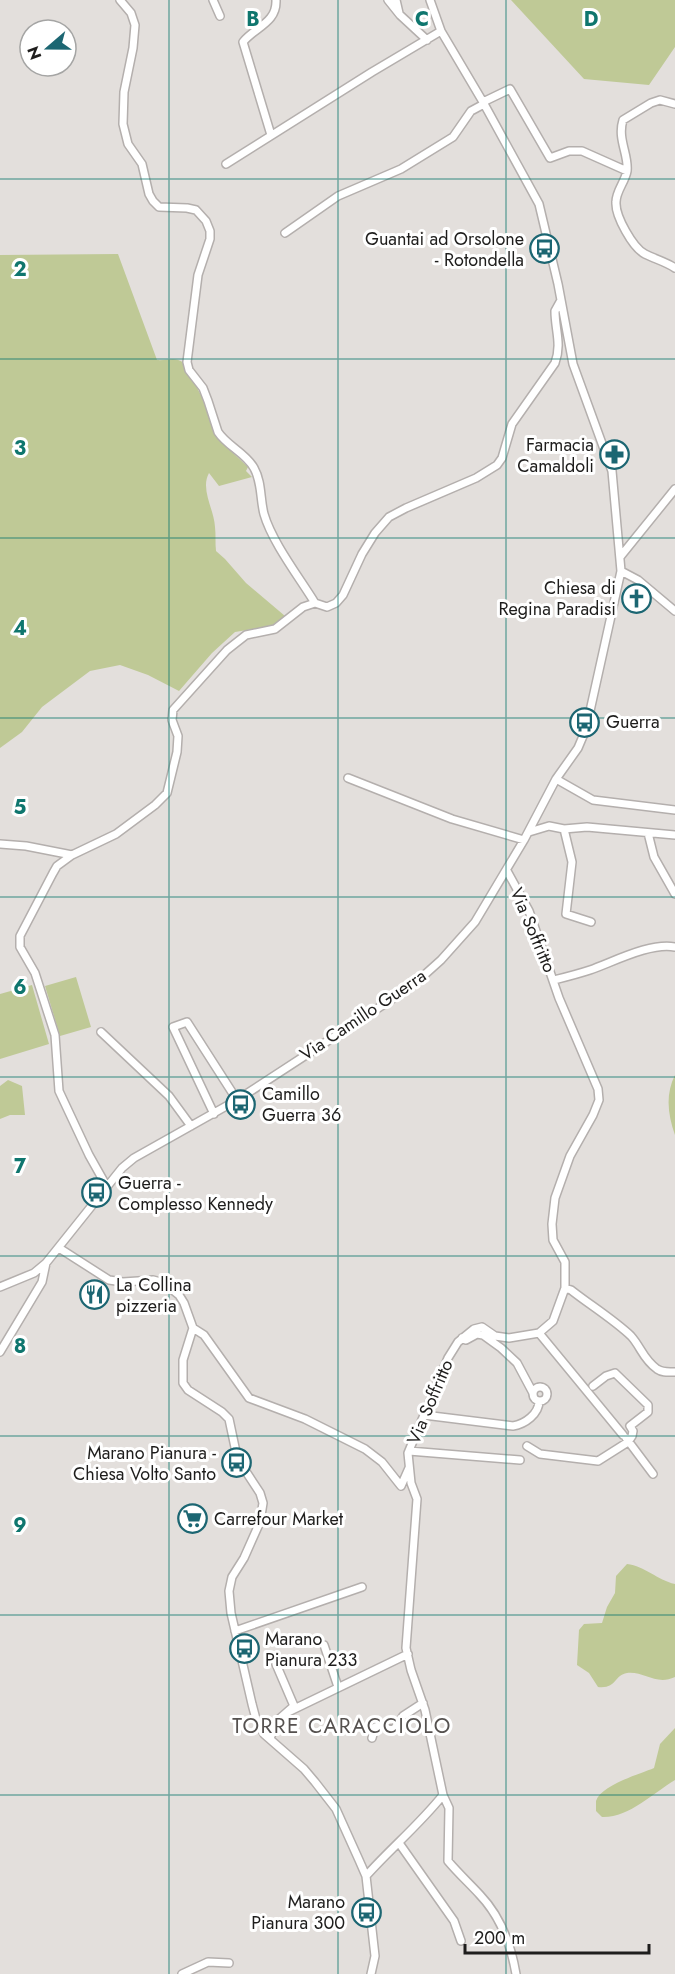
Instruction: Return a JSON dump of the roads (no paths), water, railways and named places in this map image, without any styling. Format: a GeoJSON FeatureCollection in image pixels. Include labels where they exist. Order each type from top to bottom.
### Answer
{"type":"FeatureCollection","features":[{"type":"Feature","properties":{"kind":"street"},"geometry":{"type":"LineString","coordinates":[[120,0],[131,13],[135,25],[134,48],[122,106],[123,124],[128,144],[142,164],[149,194],[153,201],[159,207],[196,210],[206,221],[210,231],[210,239],[198,275],[187,354],[189,370],[202,388],[222,438],[254,467],[264,514],[275,538],[315,603],[327,607],[336,603],[343,595],[362,554],[375,533],[389,517],[477,478],[497,465],[502,458],[512,424],[555,363],[560,343],[555,311],[560,302]]}},
{"type":"Feature","properties":{"kind":"street"},"geometry":{"type":"LineString","coordinates":[[213,0],[220,16]]}},
{"type":"Feature","properties":{"kind":"street"},"geometry":{"type":"LineString","coordinates":[[271,135],[243,42],[272,17],[276,8],[276,0]]}},
{"type":"Feature","properties":{"kind":"street"},"geometry":{"type":"LineString","coordinates":[[388,0],[400,15],[427,39]]}},
{"type":"Feature","properties":{"kind":"street"},"geometry":{"type":"LineString","coordinates":[[396,0],[400,15]]}},
{"type":"Feature","properties":{"kind":"street","name":"Via Camillo Guerra"},"geometry":{"type":"LineString","coordinates":[[46,1263],[122,1168],[133,1159],[237,1100],[412,986],[441,960],[475,922],[497,883],[507,871],[556,779],[578,748],[586,729],[621,571],[612,471],[573,364],[539,204],[484,103],[441,31],[430,0]]}},
{"type":"Feature","properties":{"kind":"street"},"geometry":{"type":"LineString","coordinates":[[226,164],[441,31]]}},
{"type":"Feature","properties":{"kind":"street"},"geometry":{"type":"LineString","coordinates":[[285,233],[338,196],[401,169],[453,137],[471,111],[510,89],[550,158],[569,151],[582,152],[627,171]]}},
{"type":"Feature","properties":{"kind":"street"},"geometry":{"type":"LineString","coordinates":[[675,104],[660,100],[623,120],[621,137],[627,171],[616,201],[620,219],[635,246],[643,253],[675,268]]}},
{"type":"Feature","properties":{"kind":"street"},"geometry":{"type":"LineString","coordinates":[[620,557],[675,489]]}},
{"type":"Feature","properties":{"kind":"street"},"geometry":{"type":"LineString","coordinates":[[621,571],[638,580],[675,611]]}},
{"type":"Feature","properties":{"kind":"street"},"geometry":{"type":"LineString","coordinates":[[107,1186],[88,1155],[59,1091],[55,1035],[35,973],[22,952],[19,941],[22,931],[57,866],[72,855],[116,834],[155,805],[167,793],[177,752],[178,736],[172,720],[173,710],[226,650],[246,635],[275,629],[295,612],[315,603]]}},
{"type":"Feature","properties":{"kind":"street"},"geometry":{"type":"LineString","coordinates":[[348,778],[452,819],[524,840]]}},
{"type":"Feature","properties":{"kind":"street"},"geometry":{"type":"LineString","coordinates":[[556,779],[593,800],[675,810]]}},
{"type":"Feature","properties":{"kind":"street"},"geometry":{"type":"LineString","coordinates":[[529,832],[549,826],[564,830],[587,827],[675,835]]}},
{"type":"Feature","properties":{"kind":"street"},"geometry":{"type":"LineString","coordinates":[[564,830],[572,862],[566,914],[591,922]]}},
{"type":"Feature","properties":{"kind":"street"},"geometry":{"type":"LineString","coordinates":[[648,833],[654,857],[675,894]]}},
{"type":"Feature","properties":{"kind":"street"},"geometry":{"type":"LineString","coordinates":[[0,844],[26,846],[72,855]]}},
{"type":"Feature","properties":{"kind":"street","name":"Via Soffritto"},"geometry":{"type":"LineString","coordinates":[[507,871],[529,911],[565,1013],[598,1089],[599,1100],[570,1156],[555,1198],[553,1240],[565,1262],[565,1287],[553,1321],[540,1333],[502,1338],[495,1336],[485,1328],[478,1328],[462,1338],[448,1358],[409,1451],[411,1483],[417,1499],[406,1648],[423,1703],[442,1795],[449,1808],[448,1861],[482,1896],[497,1918],[512,1951],[516,1974]]}},
{"type":"Feature","properties":{"kind":"street"},"geometry":{"type":"LineString","coordinates":[[554,980],[633,953],[668,946],[675,947]]}},
{"type":"Feature","properties":{"kind":"street"},"geometry":{"type":"LineString","coordinates":[[214,1114],[173,1027],[187,1022],[237,1100]]}},
{"type":"Feature","properties":{"kind":"street"},"geometry":{"type":"LineString","coordinates":[[101,1032],[169,1096],[191,1126]]}},
{"type":"Feature","properties":{"kind":"street"},"geometry":{"type":"LineString","coordinates":[[59,1248],[109,1280],[164,1282],[179,1295],[193,1328],[204,1335],[249,1398],[305,1419],[365,1449],[382,1462],[401,1486],[409,1468]]}},
{"type":"Feature","properties":{"kind":"street"},"geometry":{"type":"LineString","coordinates":[[0,1287],[34,1273],[46,1263]]}},
{"type":"Feature","properties":{"kind":"street"},"geometry":{"type":"LineString","coordinates":[[0,1352],[42,1282],[46,1263]]}},
{"type":"Feature","properties":{"kind":"street"},"geometry":{"type":"LineString","coordinates":[[565,1287],[624,1330],[646,1359],[659,1370],[675,1372]]}},
{"type":"Feature","properties":{"kind":"street"},"geometry":{"type":"LineString","coordinates":[[193,1328],[183,1360],[183,1383],[188,1390],[229,1419],[236,1452],[260,1493],[263,1503],[260,1522],[230,1582],[231,1613],[256,1719],[261,1730],[310,1775],[336,1809],[366,1876],[375,1956],[371,1974]]}},
{"type":"Feature","properties":{"kind":"street"},"geometry":{"type":"LineString","coordinates":[[540,1333],[653,1474]]}},
{"type":"Feature","properties":{"kind":"street"},"geometry":{"type":"LineString","coordinates":[[462,1338],[466,1340],[477,1334],[483,1335],[495,1344],[517,1363],[535,1399],[539,1401]]}},
{"type":"Feature","properties":{"kind":"street"},"geometry":{"type":"LineString","coordinates":[[526,1446],[540,1454],[592,1461],[603,1458],[626,1438],[632,1436],[633,1431],[630,1426],[648,1412],[648,1406],[615,1373],[606,1376],[593,1386]]}},
{"type":"Feature","properties":{"kind":"street"},"geometry":{"type":"LineString","coordinates":[[533,1393],[539,1388],[545,1390],[547,1394],[545,1398],[539,1401]]}},
{"type":"Feature","properties":{"kind":"street"},"geometry":{"type":"LineString","coordinates":[[424,1415],[513,1426],[534,1414],[539,1407],[539,1401]]}},
{"type":"Feature","properties":{"kind":"street"},"geometry":{"type":"LineString","coordinates":[[409,1451],[519,1460]]}},
{"type":"Feature","properties":{"kind":"street"},"geometry":{"type":"LineString","coordinates":[[235,1631],[362,1587]]}},
{"type":"Feature","properties":{"kind":"street"},"geometry":{"type":"LineString","coordinates":[[324,1645],[338,1686]]}},
{"type":"Feature","properties":{"kind":"street"},"geometry":{"type":"LineString","coordinates":[[270,1738],[282,1715],[408,1654]]}},
{"type":"Feature","properties":{"kind":"street"},"geometry":{"type":"LineString","coordinates":[[276,1664],[294,1706],[288,1712]]}},
{"type":"Feature","properties":{"kind":"street"},"geometry":{"type":"LineString","coordinates":[[372,1738],[375,1727],[381,1725],[390,1730],[395,1728],[403,1716],[423,1703]]}},
{"type":"Feature","properties":{"kind":"street"},"geometry":{"type":"LineString","coordinates":[[366,1876],[426,1816],[442,1795]]}},
{"type":"Feature","properties":{"kind":"street"},"geometry":{"type":"LineString","coordinates":[[399,1843],[454,1921],[461,1941]]}},
{"type":"Feature","properties":{"kind":"street"},"geometry":{"type":"LineString","coordinates":[[182,1974],[208,1962],[229,1963]]}},
{"type":"Feature","properties":{"kind":"place","name":"Guantai ad Orsolone - Rotondella"},"geometry":{"type":"Point","coordinates":[545,249]}},
{"type":"Feature","properties":{"kind":"place","name":"Farmacia Camaldoli"},"geometry":{"type":"Point","coordinates":[615,455]}},
{"type":"Feature","properties":{"kind":"place","name":"Chiesa di Regina Paradisi"},"geometry":{"type":"Point","coordinates":[637,598]}},
{"type":"Feature","properties":{"kind":"place","name":"Guerra"},"geometry":{"type":"Point","coordinates":[585,722]}},
{"type":"Feature","properties":{"kind":"place","name":"Camillo Guerra 36"},"geometry":{"type":"Point","coordinates":[241,1104]}},
{"type":"Feature","properties":{"kind":"place","name":"Guerra - Complesso Kennedy"},"geometry":{"type":"Point","coordinates":[97,1193]}},
{"type":"Feature","properties":{"kind":"place","name":"La Collina pizzeria"},"geometry":{"type":"Point","coordinates":[95,1295]}},
{"type":"Feature","properties":{"kind":"place","name":"Marano Pianura - Chiesa Volto Santo"},"geometry":{"type":"Point","coordinates":[237,1463]}},
{"type":"Feature","properties":{"kind":"place","name":"Carrefour Market"},"geometry":{"type":"Point","coordinates":[193,1519]}},
{"type":"Feature","properties":{"kind":"place","name":"Marano Pianura 233"},"geometry":{"type":"Point","coordinates":[244,1649]}},
{"type":"Feature","properties":{"kind":"place","name":"Marano Pianura 300"},"geometry":{"type":"Point","coordinates":[366,1912]}},
{"type":"Feature","properties":{"kind":"district","name":"TORRE CARACCIOLO"},"geometry":{"type":"Point","coordinates":[342,1726]}}]}
